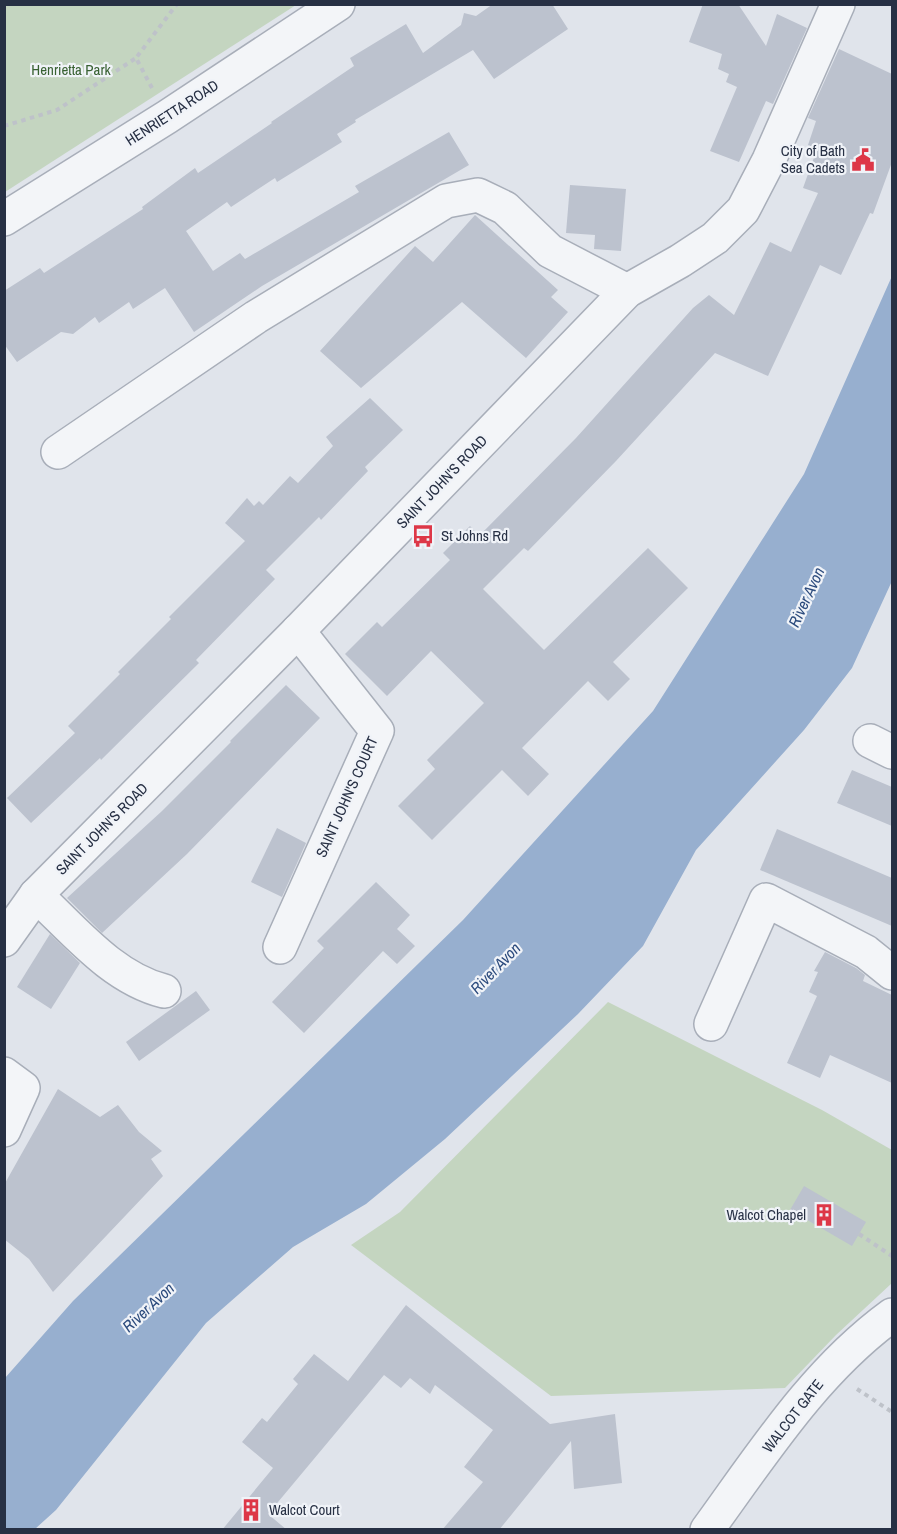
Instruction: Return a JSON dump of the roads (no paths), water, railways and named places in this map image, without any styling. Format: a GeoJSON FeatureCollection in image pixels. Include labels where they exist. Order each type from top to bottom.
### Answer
{"type":"FeatureCollection","features":[{"type":"Feature","properties":{"kind":"street","name":"HENRIETTA ROAD"},"geometry":{"type":"LineString","coordinates":[[4,219],[168,117],[338,4]]}},
{"type":"Feature","properties":{"kind":"street","name":"SAINT JOHN'S ROAD"},"geometry":{"type":"LineString","coordinates":[[4,940],[36,895],[298,631],[627,291],[715,238],[743,210],[769,160],[838,4]]}},
{"type":"Feature","properties":{"kind":"street"},"geometry":{"type":"LineString","coordinates":[[58,452],[256,316],[446,201],[478,195],[505,208],[550,251],[627,291]]}},
{"type":"Feature","properties":{"kind":"street","name":"SAINT JOHN'S COURT"},"geometry":{"type":"LineString","coordinates":[[280,947],[377,731],[298,631]]}},
{"type":"Feature","properties":{"kind":"street"},"geometry":{"type":"LineString","coordinates":[[36,895],[120,971],[150,987],[164,991]]}},
{"type":"Feature","properties":{"kind":"street"},"geometry":{"type":"LineString","coordinates":[[711,1024],[766,900],[866,952],[892,973]]}},
{"type":"Feature","properties":{"kind":"street"},"geometry":{"type":"LineString","coordinates":[[4,1074],[23,1088],[4,1130]]}},
{"type":"Feature","properties":{"kind":"street","name":"WALCOT GATE"},"geometry":{"type":"LineString","coordinates":[[707,1530],[797,1407],[828,1370],[892,1315]]}},
{"type":"Feature","properties":{"kind":"water","name":"River Avon"},"geometry":{"type":"Polygon","coordinates":[[[892,276],[892,581],[852,668],[804,730],[696,850],[643,946],[578,1014],[445,1139],[366,1204],[293,1247],[206,1323],[56,1510],[35,1529],[5,1529],[5,1378],[73,1301],[463,920],[653,711],[804,474],[892,276]]]}},
{"type":"Feature","properties":{"kind":"place","name":"City of Bath Sea Cadets"},"geometry":{"type":"Point","coordinates":[863,160]}},
{"type":"Feature","properties":{"kind":"place","name":"St Johns Rd"},"geometry":{"type":"Point","coordinates":[423,536]}},
{"type":"Feature","properties":{"kind":"place","name":"Walcot Chapel"},"geometry":{"type":"Point","coordinates":[824,1215]}},
{"type":"Feature","properties":{"kind":"place","name":"Walcot Court"},"geometry":{"type":"Point","coordinates":[251,1510]}},
{"type":"Feature","properties":{"kind":"park label","name":"Henrietta Park"},"geometry":{"type":"Point","coordinates":[71,70]}}]}
